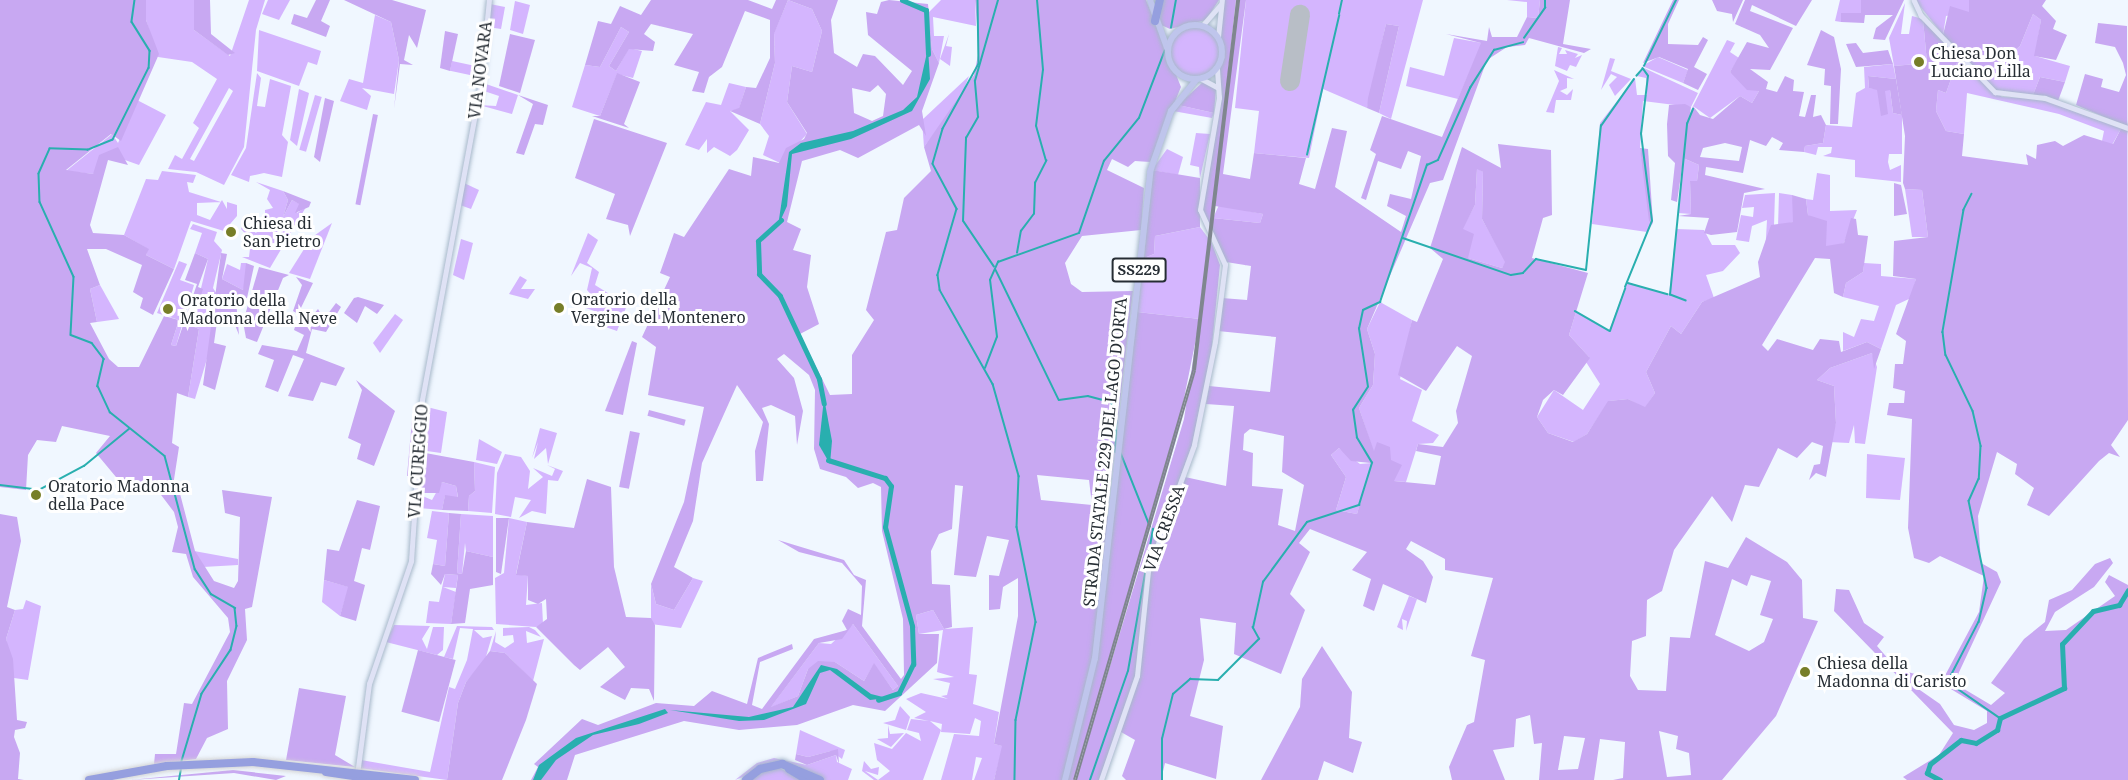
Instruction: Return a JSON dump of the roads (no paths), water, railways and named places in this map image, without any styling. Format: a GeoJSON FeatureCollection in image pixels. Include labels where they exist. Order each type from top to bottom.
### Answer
{"type":"FeatureCollection","features":[{"type":"Feature","properties":{"kind":"highway"},"geometry":{"type":"LineString","coordinates":[[1156,22],[1160,0]]}},
{"type":"Feature","properties":{"kind":"highway"},"geometry":{"type":"LineString","coordinates":[[89,780],[167,766],[253,762],[415,780]]}},
{"type":"Feature","properties":{"kind":"highway"},"geometry":{"type":"LineString","coordinates":[[750,777],[788,765],[820,780]]}},
{"type":"Feature","properties":{"kind":"highway"},"geometry":{"type":"LineString","coordinates":[[112,780],[226,767],[380,780]]}},
{"type":"Feature","properties":{"kind":"highway"},"geometry":{"type":"LineString","coordinates":[[750,777],[784,768],[807,780]]}},
{"type":"Feature","properties":{"kind":"main road","name":"VIA NOVARA"},"geometry":{"type":"LineString","coordinates":[[470,139],[489,0]]}},
{"type":"Feature","properties":{"kind":"main road"},"geometry":{"type":"LineString","coordinates":[[1150,0],[1156,22],[1176,72],[1180,94]]}},
{"type":"Feature","properties":{"kind":"main road"},"geometry":{"type":"LineString","coordinates":[[1156,22],[1178,30],[1202,26],[1222,0]]}},
{"type":"Feature","properties":{"kind":"main road"},"geometry":{"type":"LineString","coordinates":[[1219,94],[1217,69],[1222,53],[1218,37],[1222,0]]}},
{"type":"Feature","properties":{"kind":"main road"},"geometry":{"type":"LineString","coordinates":[[1914,0],[1921,15],[1995,92],[2045,98],[2128,128]]}},
{"type":"Feature","properties":{"kind":"main road"},"geometry":{"type":"LineString","coordinates":[[1202,26],[1218,37]]}},
{"type":"Feature","properties":{"kind":"main road"},"geometry":{"type":"LineString","coordinates":[[1168,49],[1178,30]]}},
{"type":"Feature","properties":{"kind":"main road","name":"SS229"},"geometry":{"type":"LineString","coordinates":[[1199,79],[1217,69]]}},
{"type":"Feature","properties":{"kind":"main road"},"geometry":{"type":"LineString","coordinates":[[1176,72],[1213,82],[1219,94]]}},
{"type":"Feature","properties":{"kind":"main road","name":"STRADA STATALE 229 DEL LAGO D'ORTA"},"geometry":{"type":"LineString","coordinates":[[1065,780],[1095,658],[1150,172],[1180,94],[1199,79]]}},
{"type":"Feature","properties":{"kind":"main road","name":"VIA CRESSA"},"geometry":{"type":"LineString","coordinates":[[1101,780],[1137,676],[1148,571],[1203,408],[1223,274],[1219,251],[1200,221],[1201,193],[1219,94]]}},
{"type":"Feature","properties":{"kind":"main road","name":"VIA CUREGGIO"},"geometry":{"type":"LineString","coordinates":[[356,780],[369,684],[411,561],[422,400],[470,139]]}},
{"type":"Feature","properties":{"kind":"water"},"geometry":{"type":"Polygon","coordinates":[[[928,48],[930,79],[912,111],[851,139],[792,154],[787,206],[778,226],[789,152],[801,143],[853,131],[903,110],[917,97],[928,48]]]}},
{"type":"Feature","properties":{"kind":"water"},"geometry":{"type":"Polygon","coordinates":[[[824,398],[832,441],[830,464],[819,445],[824,398]]]}},
{"type":"Feature","properties":{"kind":"water"},"geometry":{"type":"Polygon","coordinates":[[[821,665],[837,669],[871,694],[887,698],[870,700],[830,670],[820,673],[806,704],[764,720],[739,721],[670,710],[749,717],[793,707],[821,665]]]}},
{"type":"Feature","properties":{"kind":"water"},"geometry":{"type":"Polygon","coordinates":[[[665,709],[668,713],[639,724],[593,735],[556,760],[541,780],[533,780],[539,765],[576,738],[665,709]]]}},
{"type":"Feature","properties":{"kind":"waterway"},"geometry":{"type":"LineString","coordinates":[[135,0],[132,22],[150,51],[149,68],[113,140],[88,150],[50,149],[39,174],[40,202],[74,277],[71,335],[92,343],[104,359],[98,386],[110,412],[165,456],[195,569],[211,594],[235,608],[237,626],[231,650],[202,694],[182,761]]}},
{"type":"Feature","properties":{"kind":"waterway"},"geometry":{"type":"LineString","coordinates":[[902,0],[926,10],[928,54]]}},
{"type":"Feature","properties":{"kind":"waterway"},"geometry":{"type":"LineString","coordinates":[[978,0],[979,64],[943,129],[933,164],[957,209],[938,275],[940,290],[993,384],[1019,476],[1017,527],[1036,622],[1016,720],[1015,780]]}},
{"type":"Feature","properties":{"kind":"waterway"},"geometry":{"type":"LineString","coordinates":[[994,267],[963,221],[966,138],[978,117],[975,81],[998,0]]}},
{"type":"Feature","properties":{"kind":"waterway"},"geometry":{"type":"LineString","coordinates":[[1017,253],[1021,231],[1034,214],[1035,183],[1046,161],[1036,126],[1043,70],[1037,0]]}},
{"type":"Feature","properties":{"kind":"waterway"},"geometry":{"type":"LineString","coordinates":[[1171,28],[1176,0]]}},
{"type":"Feature","properties":{"kind":"waterway"},"geometry":{"type":"LineString","coordinates":[[1339,14],[1342,0]]}},
{"type":"Feature","properties":{"kind":"waterway"},"geometry":{"type":"LineString","coordinates":[[1524,38],[1545,8],[1545,0]]}},
{"type":"Feature","properties":{"kind":"waterway"},"geometry":{"type":"LineString","coordinates":[[1644,66],[1676,0]]}},
{"type":"Feature","properties":{"kind":"waterway"},"geometry":{"type":"LineString","coordinates":[[1307,155],[1339,16]]}},
{"type":"Feature","properties":{"kind":"waterway"},"geometry":{"type":"LineString","coordinates":[[1162,780],[1162,739],[1173,694],[1190,679],[1218,680],[1259,639],[1253,628],[1263,582],[1307,522],[1359,505],[1372,463],[1357,438],[1353,410],[1368,387],[1359,329],[1363,310],[1380,302],[1427,165],[1438,160],[1470,88],[1494,50],[1523,42]]}},
{"type":"Feature","properties":{"kind":"waterway"},"geometry":{"type":"LineString","coordinates":[[985,368],[997,337],[990,280],[998,262],[1079,233],[1104,161],[1139,118],[1165,50]]}},
{"type":"Feature","properties":{"kind":"waterway"},"geometry":{"type":"LineString","coordinates":[[1625,287],[1652,221],[1641,134],[1648,76],[1643,69],[1637,76]]}},
{"type":"Feature","properties":{"kind":"waterway"},"geometry":{"type":"LineString","coordinates":[[1403,238],[1511,275],[1523,273],[1536,259],[1586,270],[1601,126],[1634,79]]}},
{"type":"Feature","properties":{"kind":"waterway"},"geometry":{"type":"LineString","coordinates":[[1686,301],[1670,295],[1687,124],[1693,109]]}},
{"type":"Feature","properties":{"kind":"waterway"},"geometry":{"type":"LineString","coordinates":[[1972,194],[1964,210],[1943,332],[1946,355],[1973,411],[1981,446],[1979,479],[1969,501],[1987,588],[1979,622],[1948,682],[2000,718]]}},
{"type":"Feature","properties":{"kind":"waterway"},"geometry":{"type":"LineString","coordinates":[[781,220],[758,241],[759,274],[780,296],[819,379],[824,404]]}},
{"type":"Feature","properties":{"kind":"waterway"},"geometry":{"type":"LineString","coordinates":[[996,270],[1059,400],[1088,396],[1111,402],[1117,412],[1116,452]]}},
{"type":"Feature","properties":{"kind":"waterway"},"geometry":{"type":"LineString","coordinates":[[1628,283],[1667,294]]}},
{"type":"Feature","properties":{"kind":"waterway"},"geometry":{"type":"LineString","coordinates":[[1575,311],[1610,331],[1625,289]]}},
{"type":"Feature","properties":{"kind":"waterway"},"geometry":{"type":"LineString","coordinates":[[0,485],[39,490],[84,466],[129,429]]}},
{"type":"Feature","properties":{"kind":"waterway"},"geometry":{"type":"LineString","coordinates":[[1121,453],[1150,526]]}},
{"type":"Feature","properties":{"kind":"waterway"},"geometry":{"type":"LineString","coordinates":[[828,460],[885,478],[891,486],[885,527],[912,626],[913,664],[899,693],[878,700]]}},
{"type":"Feature","properties":{"kind":"waterway"},"geometry":{"type":"LineString","coordinates":[[1090,780],[1128,671],[1153,529]]}},
{"type":"Feature","properties":{"kind":"waterway"},"geometry":{"type":"LineString","coordinates":[[1940,780],[1927,773],[1930,764],[1961,740],[1976,743],[1997,730],[2000,718],[2064,688],[2062,644],[2093,611],[2119,605],[2128,590]]}},
{"type":"Feature","properties":{"kind":"waterway"},"geometry":{"type":"LineString","coordinates":[[179,780],[181,769]]}},
{"type":"Feature","properties":{"kind":"railway"},"geometry":{"type":"LineString","coordinates":[[1075,780],[1194,370],[1238,0]]}},
{"type":"Feature","properties":{"kind":"place","name":"Chiesa Don Luciano Lilla"},"geometry":{"type":"Point","coordinates":[1919,62]}},
{"type":"Feature","properties":{"kind":"place","name":"Chiesa di San Pietro"},"geometry":{"type":"Point","coordinates":[231,232]}},
{"type":"Feature","properties":{"kind":"place","name":"Oratorio della Vergine del Montenero"},"geometry":{"type":"Point","coordinates":[559,308]}},
{"type":"Feature","properties":{"kind":"place","name":"Oratorio della Madonna della Neve"},"geometry":{"type":"Point","coordinates":[168,309]}},
{"type":"Feature","properties":{"kind":"place","name":"Oratorio Madonna della Pace"},"geometry":{"type":"Point","coordinates":[36,495]}},
{"type":"Feature","properties":{"kind":"place","name":"Chiesa della Madonna di Caristo"},"geometry":{"type":"Point","coordinates":[1805,672]}}]}
